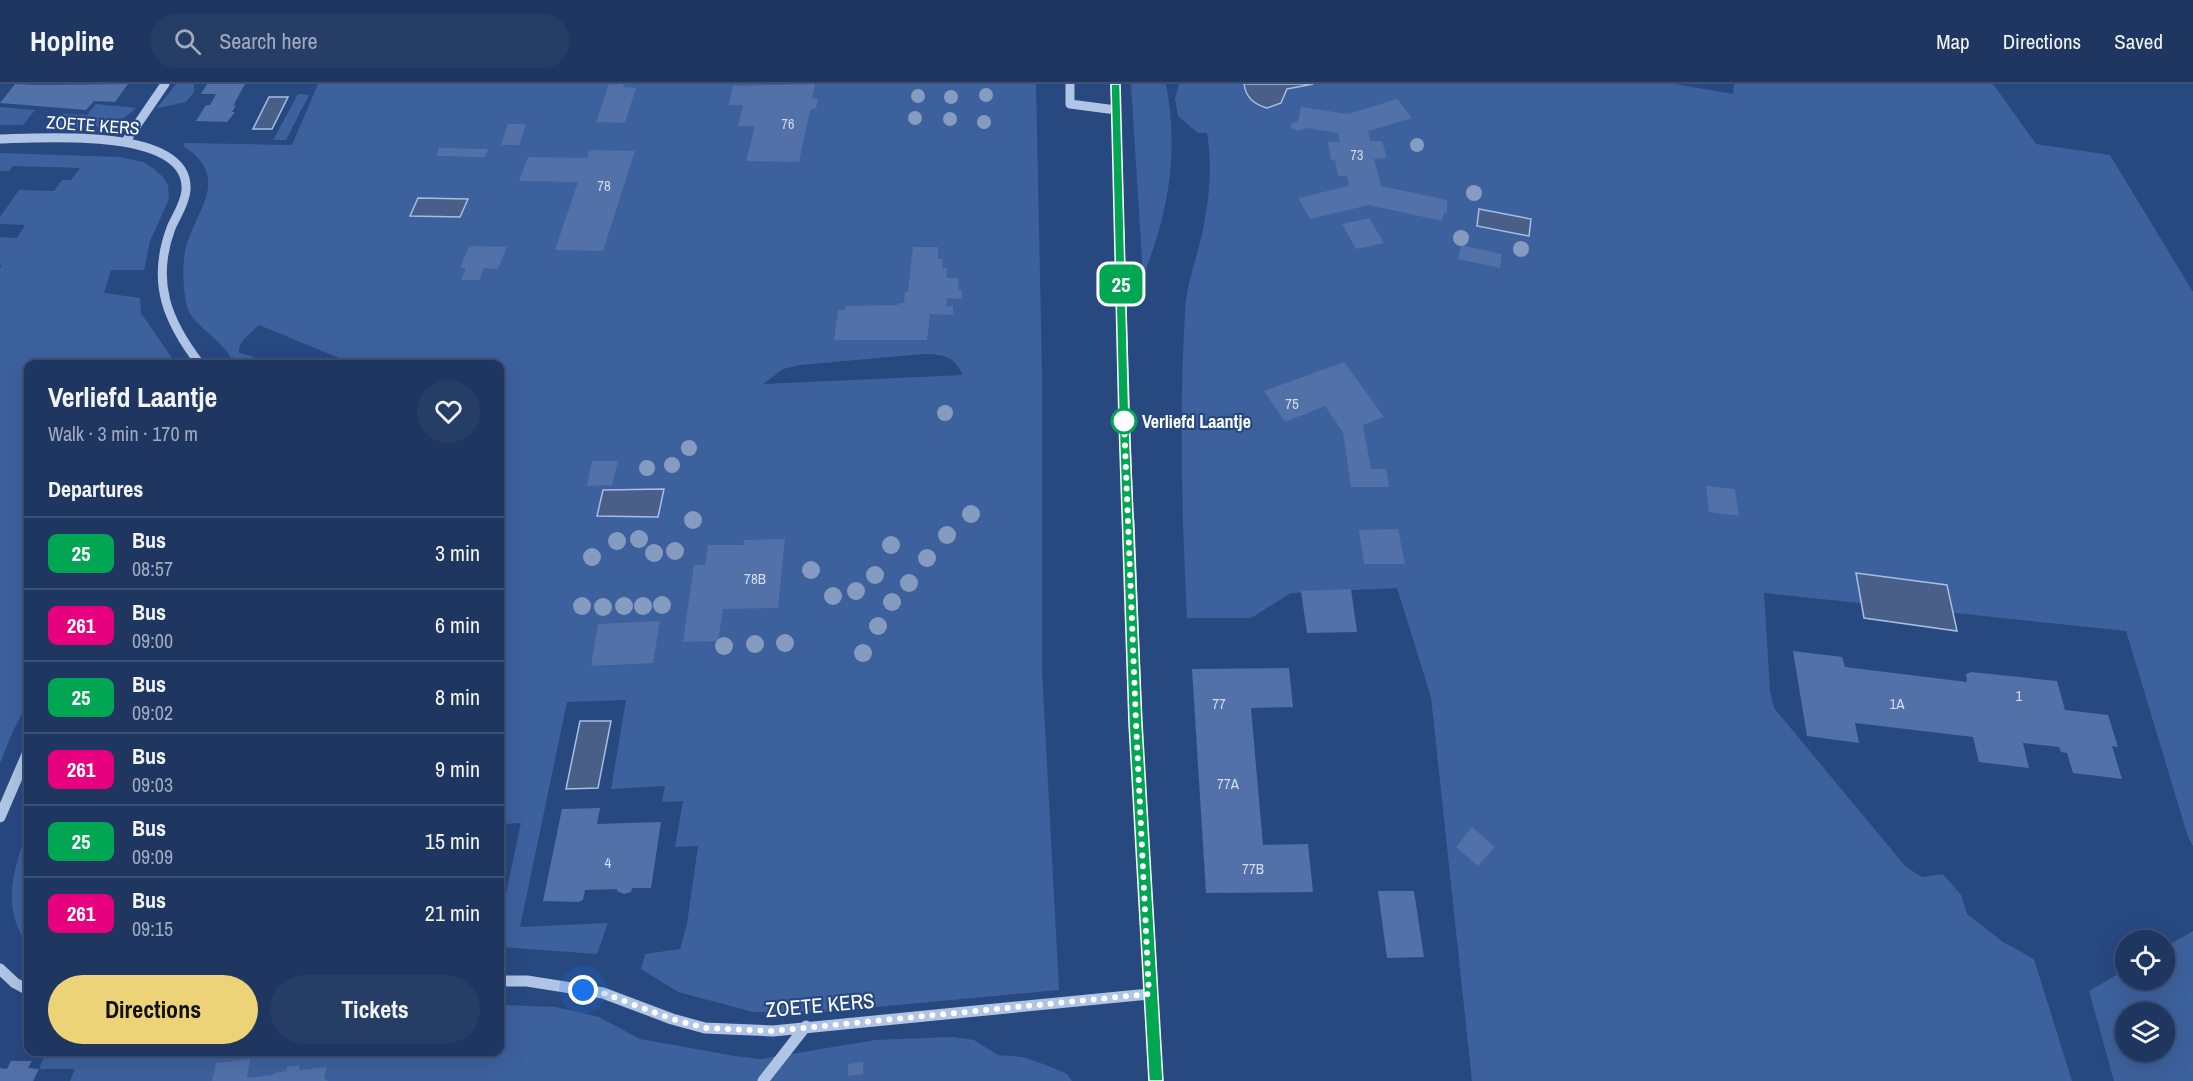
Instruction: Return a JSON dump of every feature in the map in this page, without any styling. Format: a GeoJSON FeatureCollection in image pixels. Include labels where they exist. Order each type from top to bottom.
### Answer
{"type":"FeatureCollection","features":[{"type":"Feature","properties":{"kind":"street"},"geometry":{"type":"LineString","coordinates":[[126,141],[165,84]]}},
{"type":"Feature","properties":{"kind":"street"},"geometry":{"type":"LineString","coordinates":[[1070,84],[1070,105],[1116,110]]}},
{"type":"Feature","properties":{"kind":"street"},"geometry":{"type":"LineString","coordinates":[[1115,84],[1124,421],[1149,994],[1156,1081]]}},
{"type":"Feature","properties":{"kind":"street","name":"ZOETE KERS"},"geometry":{"type":"LineString","coordinates":[[0,139],[126,141],[164,154],[174,162],[185,179],[184,199],[172,227],[162,262],[162,291],[168,316],[197,360]]}},
{"type":"Feature","properties":{"kind":"street"},"geometry":{"type":"LineString","coordinates":[[0,818],[24,761]]}},
{"type":"Feature","properties":{"kind":"street"},"geometry":{"type":"LineString","coordinates":[[0,969],[24,988]]}},
{"type":"Feature","properties":{"kind":"street","name":"ZOETE KERS"},"geometry":{"type":"LineString","coordinates":[[504,981],[527,981],[603,993],[672,1019],[705,1028],[773,1031],[1149,994]]}},
{"type":"Feature","properties":{"kind":"street"},"geometry":{"type":"LineString","coordinates":[[763,1081],[806,1026]]}},
{"type":"Feature","properties":{"kind":"shaded area"},"geometry":{"type":"Polygon","coordinates":[[[176,84],[194,84],[194,92],[186,102],[157,108],[176,84]]]}},
{"type":"Feature","properties":{"kind":"shaded area"},"geometry":{"type":"Polygon","coordinates":[[[318,84],[1036,84],[1042,373],[1042,670],[1059,990],[823,1012],[753,1012],[678,992],[641,969],[645,954],[680,949],[687,924],[698,846],[675,847],[683,801],[662,802],[665,786],[611,789],[626,700],[567,702],[520,927],[608,923],[597,954],[504,947],[504,902],[521,823],[506,824],[504,819],[504,360],[337,360],[339,358],[259,325],[246,337],[239,349],[239,353],[254,357],[255,360],[233,360],[196,321],[189,312],[185,299],[185,252],[206,197],[208,184],[206,171],[198,158],[183,146],[185,143],[292,145],[318,84]],[[923,354],[800,365],[783,369],[763,384],[963,375],[956,363],[943,356],[923,354]]]}},
{"type":"Feature","properties":{"kind":"shaded area"},"geometry":{"type":"Polygon","coordinates":[[[1131,84],[1166,84],[1172,134],[1165,205],[1143,276],[1131,84]]]}},
{"type":"Feature","properties":{"kind":"shaded area"},"geometry":{"type":"Polygon","coordinates":[[[1179,84],[1675,84],[1733,94],[1734,84],[1993,84],[2036,144],[2110,155],[2193,292],[2193,846],[2188,837],[2126,631],[1764,593],[1770,691],[1774,708],[1906,867],[1922,877],[1943,874],[1961,895],[1967,914],[2003,942],[2034,959],[2072,1081],[1472,1081],[1431,697],[1397,588],[1291,593],[1251,618],[1187,618],[1182,466],[1185,313],[1206,213],[1210,167],[1207,133],[1198,133],[1178,116],[1175,99],[1179,84]]]}},
{"type":"Feature","properties":{"kind":"shaded area"},"geometry":{"type":"Polygon","coordinates":[[[1244,84],[1313,84],[1287,89],[1281,103],[1267,108],[1251,100],[1244,84]]]}},
{"type":"Feature","properties":{"kind":"shaded area"},"geometry":{"type":"Polygon","coordinates":[[[298,94],[309,95],[286,140],[273,140],[298,94]]]}},
{"type":"Feature","properties":{"kind":"shaded area"},"geometry":{"type":"Polygon","coordinates":[[[269,97],[288,97],[272,129],[253,129],[269,97]]]}},
{"type":"Feature","properties":{"kind":"shaded area"},"geometry":{"type":"Polygon","coordinates":[[[96,104],[136,108],[127,116],[107,125],[86,128],[52,127],[63,114],[87,115],[96,104]]]}},
{"type":"Feature","properties":{"kind":"shaded area"},"geometry":{"type":"Polygon","coordinates":[[[0,107],[35,110],[23,125],[0,125],[0,107]]]}},
{"type":"Feature","properties":{"kind":"shaded area"},"geometry":{"type":"Polygon","coordinates":[[[0,153],[120,157],[143,162],[163,177],[168,185],[169,199],[150,241],[144,270],[111,270],[104,293],[140,298],[141,313],[173,360],[24,360],[24,710],[0,763],[0,268],[2,265],[0,265],[0,237],[17,238],[25,225],[0,224],[0,217],[19,190],[54,191],[62,180],[71,180],[80,168],[13,166],[9,171],[0,171],[0,153]]]}},
{"type":"Feature","properties":{"kind":"shaded area"},"geometry":{"type":"Polygon","coordinates":[[[418,198],[468,199],[460,217],[410,216],[418,198]]]}},
{"type":"Feature","properties":{"kind":"shaded area"},"geometry":{"type":"Polygon","coordinates":[[[1479,209],[1531,219],[1529,236],[1477,226],[1479,209]]]}},
{"type":"Feature","properties":{"kind":"shaded area"},"geometry":{"type":"Polygon","coordinates":[[[664,489],[658,517],[597,516],[603,490],[664,489]]]}},
{"type":"Feature","properties":{"kind":"shaded area"},"geometry":{"type":"Polygon","coordinates":[[[1856,573],[1947,585],[1957,631],[1864,618],[1856,573]]]}},
{"type":"Feature","properties":{"kind":"shaded area"},"geometry":{"type":"Polygon","coordinates":[[[580,721],[611,721],[598,788],[566,789],[580,721]]]}},
{"type":"Feature","properties":{"kind":"shaded area"},"geometry":{"type":"Polygon","coordinates":[[[24,839],[24,940],[14,916],[12,902],[12,887],[24,839]]]}},
{"type":"Feature","properties":{"kind":"shaded area"},"geometry":{"type":"Polygon","coordinates":[[[2193,931],[2193,1081],[2114,1081],[2089,991],[2115,976],[2115,990],[2175,990],[2175,941],[2193,931]]]}},
{"type":"Feature","properties":{"kind":"shaded area"},"geometry":{"type":"Polygon","coordinates":[[[504,1005],[555,1007],[599,1017],[640,1039],[761,1059],[875,1040],[952,1037],[974,1040],[998,1055],[1023,1057],[1046,1065],[1067,1074],[1072,1081],[70,1081],[75,1069],[39,1069],[44,1056],[504,1056],[504,1005]]]}},
{"type":"Feature","properties":{"kind":"building"},"geometry":{"type":"Polygon","coordinates":[[[15,84],[128,84],[115,102],[94,101],[86,110],[0,103],[15,84]]]}},
{"type":"Feature","properties":{"kind":"building"},"geometry":{"type":"Polygon","coordinates":[[[207,84],[245,84],[233,106],[236,105],[232,112],[235,112],[227,122],[196,121],[216,94],[201,94],[207,84]]]}},
{"type":"Feature","properties":{"kind":"building"},"geometry":{"type":"Polygon","coordinates":[[[609,84],[624,84],[623,87],[636,88],[625,123],[596,122],[609,84]]]}},
{"type":"Feature","properties":{"kind":"building"},"geometry":{"type":"Polygon","coordinates":[[[815,84],[812,98],[818,99],[816,108],[810,110],[799,162],[746,161],[755,126],[738,126],[743,105],[729,105],[733,86],[815,84]]]}},
{"type":"Feature","properties":{"kind":"building"},"geometry":{"type":"Polygon","coordinates":[[[1397,99],[1412,118],[1368,131],[1370,141],[1382,141],[1387,158],[1374,159],[1381,186],[1447,200],[1447,213],[1444,213],[1442,221],[1369,205],[1310,219],[1298,198],[1349,186],[1347,176],[1338,176],[1335,160],[1331,160],[1328,142],[1340,142],[1338,133],[1306,128],[1298,131],[1291,128],[1291,124],[1298,121],[1301,107],[1348,114],[1397,99]]]}},
{"type":"Feature","properties":{"kind":"building"},"geometry":{"type":"Polygon","coordinates":[[[508,124],[526,124],[519,145],[501,145],[508,124]]]}},
{"type":"Feature","properties":{"kind":"building"},"geometry":{"type":"Polygon","coordinates":[[[439,148],[488,149],[485,157],[436,156],[439,148]]]}},
{"type":"Feature","properties":{"kind":"building"},"geometry":{"type":"Polygon","coordinates":[[[589,150],[635,151],[603,251],[555,250],[578,182],[519,181],[528,157],[587,158],[589,150]]]}},
{"type":"Feature","properties":{"kind":"building"},"geometry":{"type":"Polygon","coordinates":[[[1369,218],[1384,243],[1356,249],[1342,224],[1369,218]]]}},
{"type":"Feature","properties":{"kind":"building"},"geometry":{"type":"Polygon","coordinates":[[[1461,245],[1502,254],[1500,268],[1458,259],[1461,245]]]}},
{"type":"Feature","properties":{"kind":"building"},"geometry":{"type":"Polygon","coordinates":[[[469,246],[507,247],[498,269],[484,268],[479,280],[461,280],[466,268],[460,268],[469,246]]]}},
{"type":"Feature","properties":{"kind":"building"},"geometry":{"type":"Polygon","coordinates":[[[913,247],[938,247],[938,259],[943,259],[942,268],[947,268],[946,278],[959,278],[958,290],[962,291],[962,299],[947,298],[946,307],[953,306],[953,315],[930,314],[927,340],[834,340],[838,310],[845,310],[845,306],[904,303],[905,292],[908,292],[913,247]]]}},
{"type":"Feature","properties":{"kind":"building"},"geometry":{"type":"Polygon","coordinates":[[[1344,362],[1384,417],[1363,425],[1371,469],[1386,469],[1389,487],[1351,487],[1343,432],[1325,406],[1285,422],[1264,391],[1344,362]]]}},
{"type":"Feature","properties":{"kind":"building"},"geometry":{"type":"Polygon","coordinates":[[[592,461],[618,461],[612,485],[587,486],[592,461]]]}},
{"type":"Feature","properties":{"kind":"building"},"geometry":{"type":"Polygon","coordinates":[[[1706,486],[1735,489],[1739,516],[1709,512],[1706,486]]]}},
{"type":"Feature","properties":{"kind":"building"},"geometry":{"type":"Polygon","coordinates":[[[1398,529],[1405,564],[1364,564],[1359,530],[1398,529]]]}},
{"type":"Feature","properties":{"kind":"building"},"geometry":{"type":"Polygon","coordinates":[[[785,539],[778,608],[723,609],[718,641],[683,642],[694,565],[705,565],[708,545],[743,545],[744,540],[785,539]]]}},
{"type":"Feature","properties":{"kind":"building"},"geometry":{"type":"Polygon","coordinates":[[[1351,589],[1357,632],[1307,633],[1301,591],[1351,589]]]}},
{"type":"Feature","properties":{"kind":"building"},"geometry":{"type":"Polygon","coordinates":[[[660,621],[653,663],[591,666],[598,624],[660,621]]]}},
{"type":"Feature","properties":{"kind":"building"},"geometry":{"type":"Polygon","coordinates":[[[1793,651],[1842,657],[1845,667],[1967,682],[1966,674],[1971,672],[2057,681],[2065,710],[2108,715],[2118,747],[2112,746],[2122,779],[2073,773],[2067,753],[2061,752],[2059,747],[2023,743],[2029,768],[1979,762],[1973,737],[1855,723],[1859,743],[1807,736],[1793,651]]]}},
{"type":"Feature","properties":{"kind":"building"},"geometry":{"type":"Polygon","coordinates":[[[1289,668],[1293,707],[1251,708],[1263,845],[1308,844],[1313,892],[1206,893],[1192,669],[1289,668]]]}},
{"type":"Feature","properties":{"kind":"building"},"geometry":{"type":"Polygon","coordinates":[[[600,808],[597,824],[661,822],[651,888],[632,888],[631,892],[624,894],[617,889],[585,890],[583,900],[579,902],[543,901],[562,809],[600,808]]]}},
{"type":"Feature","properties":{"kind":"building"},"geometry":{"type":"Polygon","coordinates":[[[1472,827],[1495,847],[1478,866],[1456,847],[1472,827]]]}},
{"type":"Feature","properties":{"kind":"building"},"geometry":{"type":"Polygon","coordinates":[[[1378,891],[1414,891],[1424,957],[1387,958],[1378,891]]]}},
{"type":"Feature","properties":{"kind":"building"},"geometry":{"type":"Polygon","coordinates":[[[250,1059],[247,1078],[273,1075],[286,1071],[287,1067],[300,1065],[299,1070],[327,1067],[324,1078],[328,1081],[212,1081],[216,1063],[250,1059]]]}},
{"type":"Feature","properties":{"kind":"building"},"geometry":{"type":"Polygon","coordinates":[[[11,1061],[32,1061],[28,1068],[39,1069],[33,1081],[0,1081],[0,1068],[7,1069],[11,1061]]]}},
{"type":"Feature","properties":{"kind":"building"},"geometry":{"type":"Polygon","coordinates":[[[863,1062],[863,1074],[848,1076],[848,1064],[863,1062]]]}},
{"type":"Feature","properties":{"kind":"bus line","name":"25"},"geometry":{"type":"LineString","coordinates":[[1115,84],[1124,421],[1136,723],[1149,994],[1156,1081]]}},
{"type":"Feature","properties":{"kind":"place","name":"Verliefd Laantje"},"geometry":{"type":"Point","coordinates":[1124,421]}},
{"type":"Feature","properties":{"kind":"route"},"geometry":{"type":"LineString","coordinates":[[583,990],[603,993],[672,1019],[705,1028],[773,1031],[1059,1001],[1149,994],[1124,421]]}}]}
